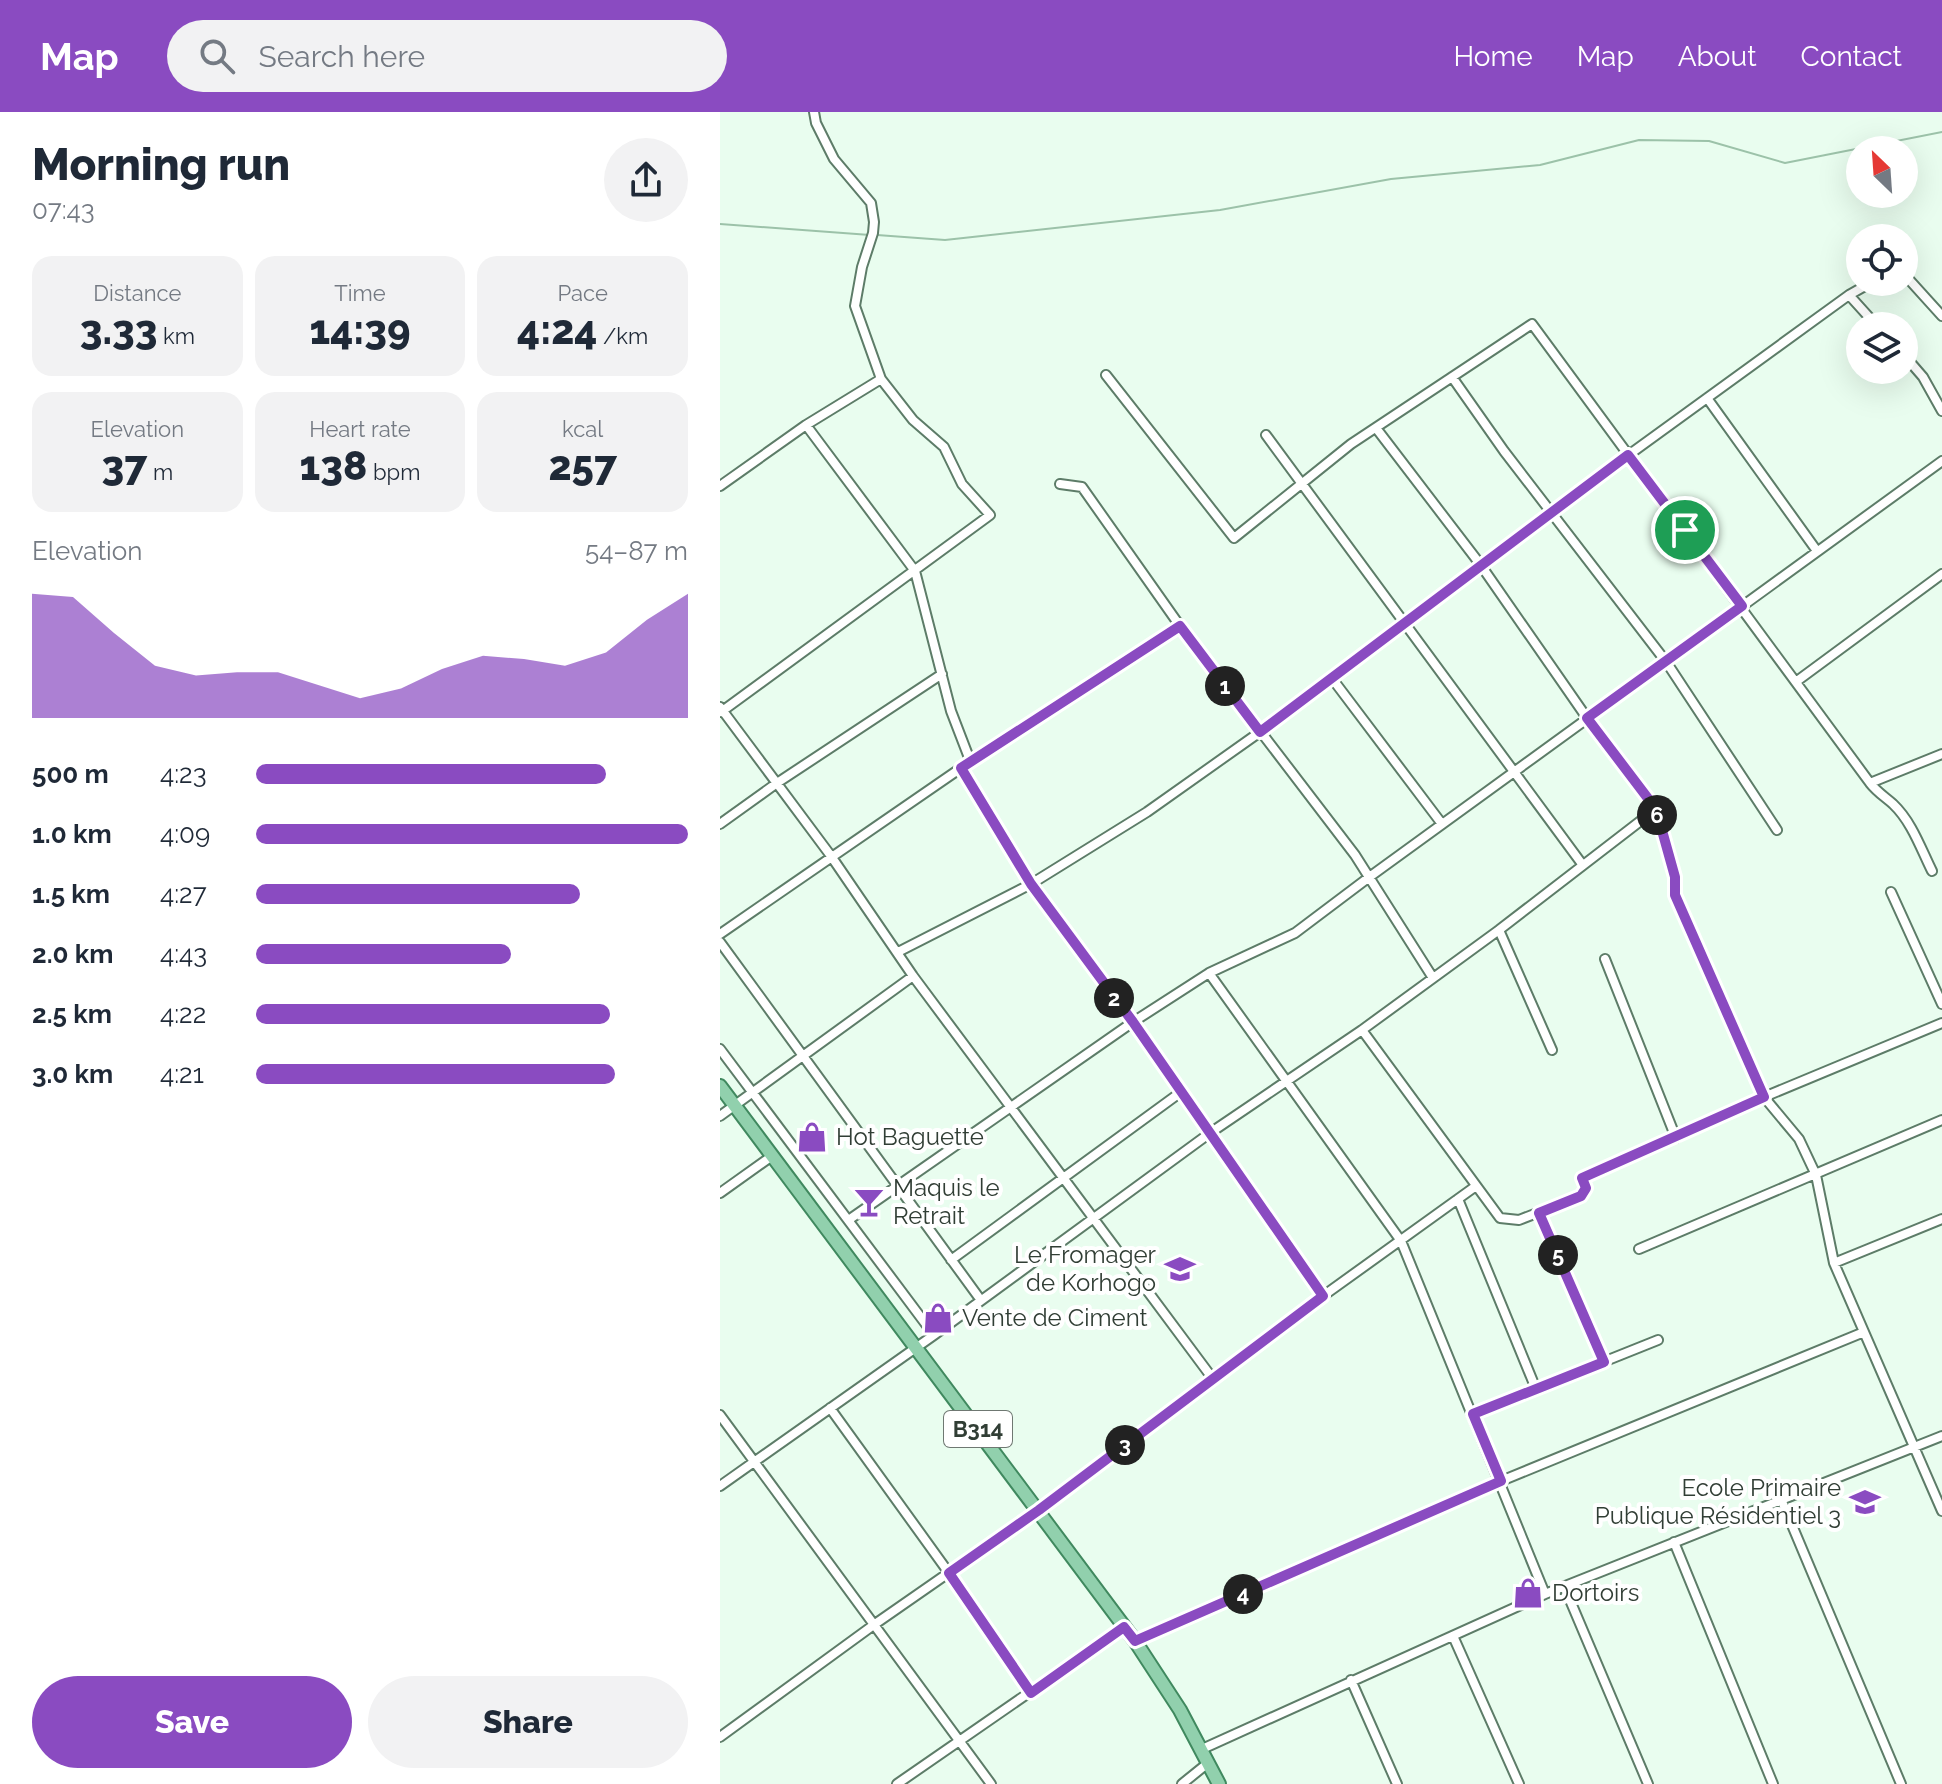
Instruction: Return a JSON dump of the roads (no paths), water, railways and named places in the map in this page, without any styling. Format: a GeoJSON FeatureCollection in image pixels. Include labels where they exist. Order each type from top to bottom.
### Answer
{"type":"FeatureCollection","features":[{"type":"Feature","properties":{"kind":"main road","name":"B314"},"geometry":{"type":"LineString","coordinates":[[720,1086],[1135,1641],[1180,1710],[1219,1784]]}},
{"type":"Feature","properties":{"kind":"street"},"geometry":{"type":"LineString","coordinates":[[814,112],[816,123],[834,159],[871,203],[873,233],[862,267],[855,306],[881,379],[913,420],[944,447],[962,484],[990,515],[721,710],[831,856],[913,976],[1213,1379]]}},
{"type":"Feature","properties":{"kind":"street"},"geometry":{"type":"LineString","coordinates":[[1918,289],[1942,316]]}},
{"type":"Feature","properties":{"kind":"street"},"geometry":{"type":"LineString","coordinates":[[898,952],[1031,884],[1147,812],[1260,732],[1550,512],[1848,296]]}},
{"type":"Feature","properties":{"kind":"street"},"geometry":{"type":"LineString","coordinates":[[1850,296],[1864,312]]}},
{"type":"Feature","properties":{"kind":"street"},"geometry":{"type":"LineString","coordinates":[[1106,375],[1234,538],[1301,483],[1376,428],[1532,324],[1870,783],[1893,804],[1911,827],[1932,871]]}},
{"type":"Feature","properties":{"kind":"street"},"geometry":{"type":"LineString","coordinates":[[1918,371],[1942,411]]}},
{"type":"Feature","properties":{"kind":"street"},"geometry":{"type":"LineString","coordinates":[[1452,377],[1504,451],[1667,663],[1777,830]]}},
{"type":"Feature","properties":{"kind":"street"},"geometry":{"type":"LineString","coordinates":[[720,486],[806,425],[881,379]]}},
{"type":"Feature","properties":{"kind":"street"},"geometry":{"type":"LineString","coordinates":[[1707,398],[1817,551]]}},
{"type":"Feature","properties":{"kind":"street"},"geometry":{"type":"LineString","coordinates":[[806,425],[915,571],[951,711],[971,763]]}},
{"type":"Feature","properties":{"kind":"street"},"geometry":{"type":"LineString","coordinates":[[1376,428],[1480,564],[1587,718],[1656,809],[1675,877],[1675,895],[1764,1097],[1799,1139],[1816,1175],[1834,1263],[1942,1511]]}},
{"type":"Feature","properties":{"kind":"street"},"geometry":{"type":"LineString","coordinates":[[1266,435],[1582,864]]}},
{"type":"Feature","properties":{"kind":"street"},"geometry":{"type":"LineString","coordinates":[[850,1219],[1133,1022],[1209,973],[1295,933],[1942,461]]}},
{"type":"Feature","properties":{"kind":"street"},"geometry":{"type":"LineString","coordinates":[[1060,484],[1082,487],[1180,626],[1355,855],[1433,978]]}},
{"type":"Feature","properties":{"kind":"street"},"geometry":{"type":"LineString","coordinates":[[1797,681],[1942,574]]}},
{"type":"Feature","properties":{"kind":"street"},"geometry":{"type":"LineString","coordinates":[[720,934],[961,768],[1180,626]]}},
{"type":"Feature","properties":{"kind":"street"},"geometry":{"type":"LineString","coordinates":[[720,824],[942,674]]}},
{"type":"Feature","properties":{"kind":"street"},"geometry":{"type":"LineString","coordinates":[[1331,677],[1442,824]]}},
{"type":"Feature","properties":{"kind":"street"},"geometry":{"type":"LineString","coordinates":[[1870,783],[1942,754]]}},
{"type":"Feature","properties":{"kind":"street"},"geometry":{"type":"LineString","coordinates":[[961,768],[1031,884],[1133,1022],[1323,1296]]}},
{"type":"Feature","properties":{"kind":"street"},"geometry":{"type":"LineString","coordinates":[[720,1486],[934,1335],[1210,1133],[1362,1030],[1656,809]]}},
{"type":"Feature","properties":{"kind":"street"},"geometry":{"type":"LineString","coordinates":[[1891,892],[1942,1004]]}},
{"type":"Feature","properties":{"kind":"street"},"geometry":{"type":"LineString","coordinates":[[1499,930],[1552,1050]]}},
{"type":"Feature","properties":{"kind":"street"},"geometry":{"type":"LineString","coordinates":[[720,942],[980,1299]]}},
{"type":"Feature","properties":{"kind":"street"},"geometry":{"type":"LineString","coordinates":[[1605,959],[1676,1138]]}},
{"type":"Feature","properties":{"kind":"street"},"geometry":{"type":"LineString","coordinates":[[1209,973],[1401,1241],[1545,1594]]}},
{"type":"Feature","properties":{"kind":"street"},"geometry":{"type":"LineString","coordinates":[[720,1116],[913,976]]}},
{"type":"Feature","properties":{"kind":"street"},"geometry":{"type":"LineString","coordinates":[[1362,1030],[1500,1218],[1519,1220],[1581,1196],[1586,1188],[1582,1178],[1764,1097],[1942,1023]]}},
{"type":"Feature","properties":{"kind":"street"},"geometry":{"type":"LineString","coordinates":[[720,1049],[934,1335]]}},
{"type":"Feature","properties":{"kind":"street"},"geometry":{"type":"LineString","coordinates":[[951,1260],[1181,1092]]}},
{"type":"Feature","properties":{"kind":"street"},"geometry":{"type":"LineString","coordinates":[[1639,1249],[1942,1120]]}},
{"type":"Feature","properties":{"kind":"street"},"geometry":{"type":"LineString","coordinates":[[720,1193],[772,1156]]}},
{"type":"Feature","properties":{"kind":"street"},"geometry":{"type":"LineString","coordinates":[[720,1723],[723,1734],[1039,1510],[1323,1296],[1476,1186]]}},
{"type":"Feature","properties":{"kind":"street"},"geometry":{"type":"LineString","coordinates":[[1458,1199],[1536,1389]]}},
{"type":"Feature","properties":{"kind":"street"},"geometry":{"type":"LineString","coordinates":[[1539,1213],[1604,1362]]}},
{"type":"Feature","properties":{"kind":"street"},"geometry":{"type":"LineString","coordinates":[[1834,1263],[1942,1219]]}},
{"type":"Feature","properties":{"kind":"street"},"geometry":{"type":"LineString","coordinates":[[1135,1641],[1501,1481],[1864,1332]]}},
{"type":"Feature","properties":{"kind":"street"},"geometry":{"type":"LineString","coordinates":[[1473,1414],[1658,1340]]}},
{"type":"Feature","properties":{"kind":"street"},"geometry":{"type":"LineString","coordinates":[[830,1408],[1031,1693]]}},
{"type":"Feature","properties":{"kind":"street"},"geometry":{"type":"LineString","coordinates":[[720,1415],[991,1784]]}},
{"type":"Feature","properties":{"kind":"street"},"geometry":{"type":"LineString","coordinates":[[1200,1750],[1545,1594],[1942,1436]]}},
{"type":"Feature","properties":{"kind":"street"},"geometry":{"type":"LineString","coordinates":[[1781,1499],[1901,1784]]}},
{"type":"Feature","properties":{"kind":"street"},"geometry":{"type":"LineString","coordinates":[[1674,1542],[1773,1784]]}},
{"type":"Feature","properties":{"kind":"street"},"geometry":{"type":"LineString","coordinates":[[1564,1586],[1648,1784]]}},
{"type":"Feature","properties":{"kind":"street"},"geometry":{"type":"LineString","coordinates":[[897,1784],[1124,1627]]}},
{"type":"Feature","properties":{"kind":"street"},"geometry":{"type":"LineString","coordinates":[[1453,1636],[1519,1784]]}},
{"type":"Feature","properties":{"kind":"street"},"geometry":{"type":"LineString","coordinates":[[1351,1680],[1397,1784]]}},
{"type":"Feature","properties":{"kind":"street"},"geometry":{"type":"LineString","coordinates":[[1182,1784],[1208,1763]]}},
{"type":"Feature","properties":{"kind":"waterway"},"geometry":{"type":"LineString","coordinates":[[877,235],[945,240],[1220,210],[1391,179],[1540,165],[1639,140],[1709,141],[1785,163],[1942,132]]}},
{"type":"Feature","properties":{"kind":"waterway"},"geometry":{"type":"LineString","coordinates":[[720,224],[870,235]]}},
{"type":"Feature","properties":{"kind":"place","name":"Hot Baguette"},"geometry":{"type":"Point","coordinates":[812,1137]}},
{"type":"Feature","properties":{"kind":"place","name":"Maquis le Retrait"},"geometry":{"type":"Point","coordinates":[869,1202]}},
{"type":"Feature","properties":{"kind":"place","name":"Le Fromager de Korhogo"},"geometry":{"type":"Point","coordinates":[1180,1269]}},
{"type":"Feature","properties":{"kind":"place","name":"Vente de Ciment"},"geometry":{"type":"Point","coordinates":[938,1318]}},
{"type":"Feature","properties":{"kind":"place","name":"Ecole Primaire Publique Résidentiel 3"},"geometry":{"type":"Point","coordinates":[1865,1502]}},
{"type":"Feature","properties":{"kind":"place","name":"Dortoirs"},"geometry":{"type":"Point","coordinates":[1528,1593]}}]}
